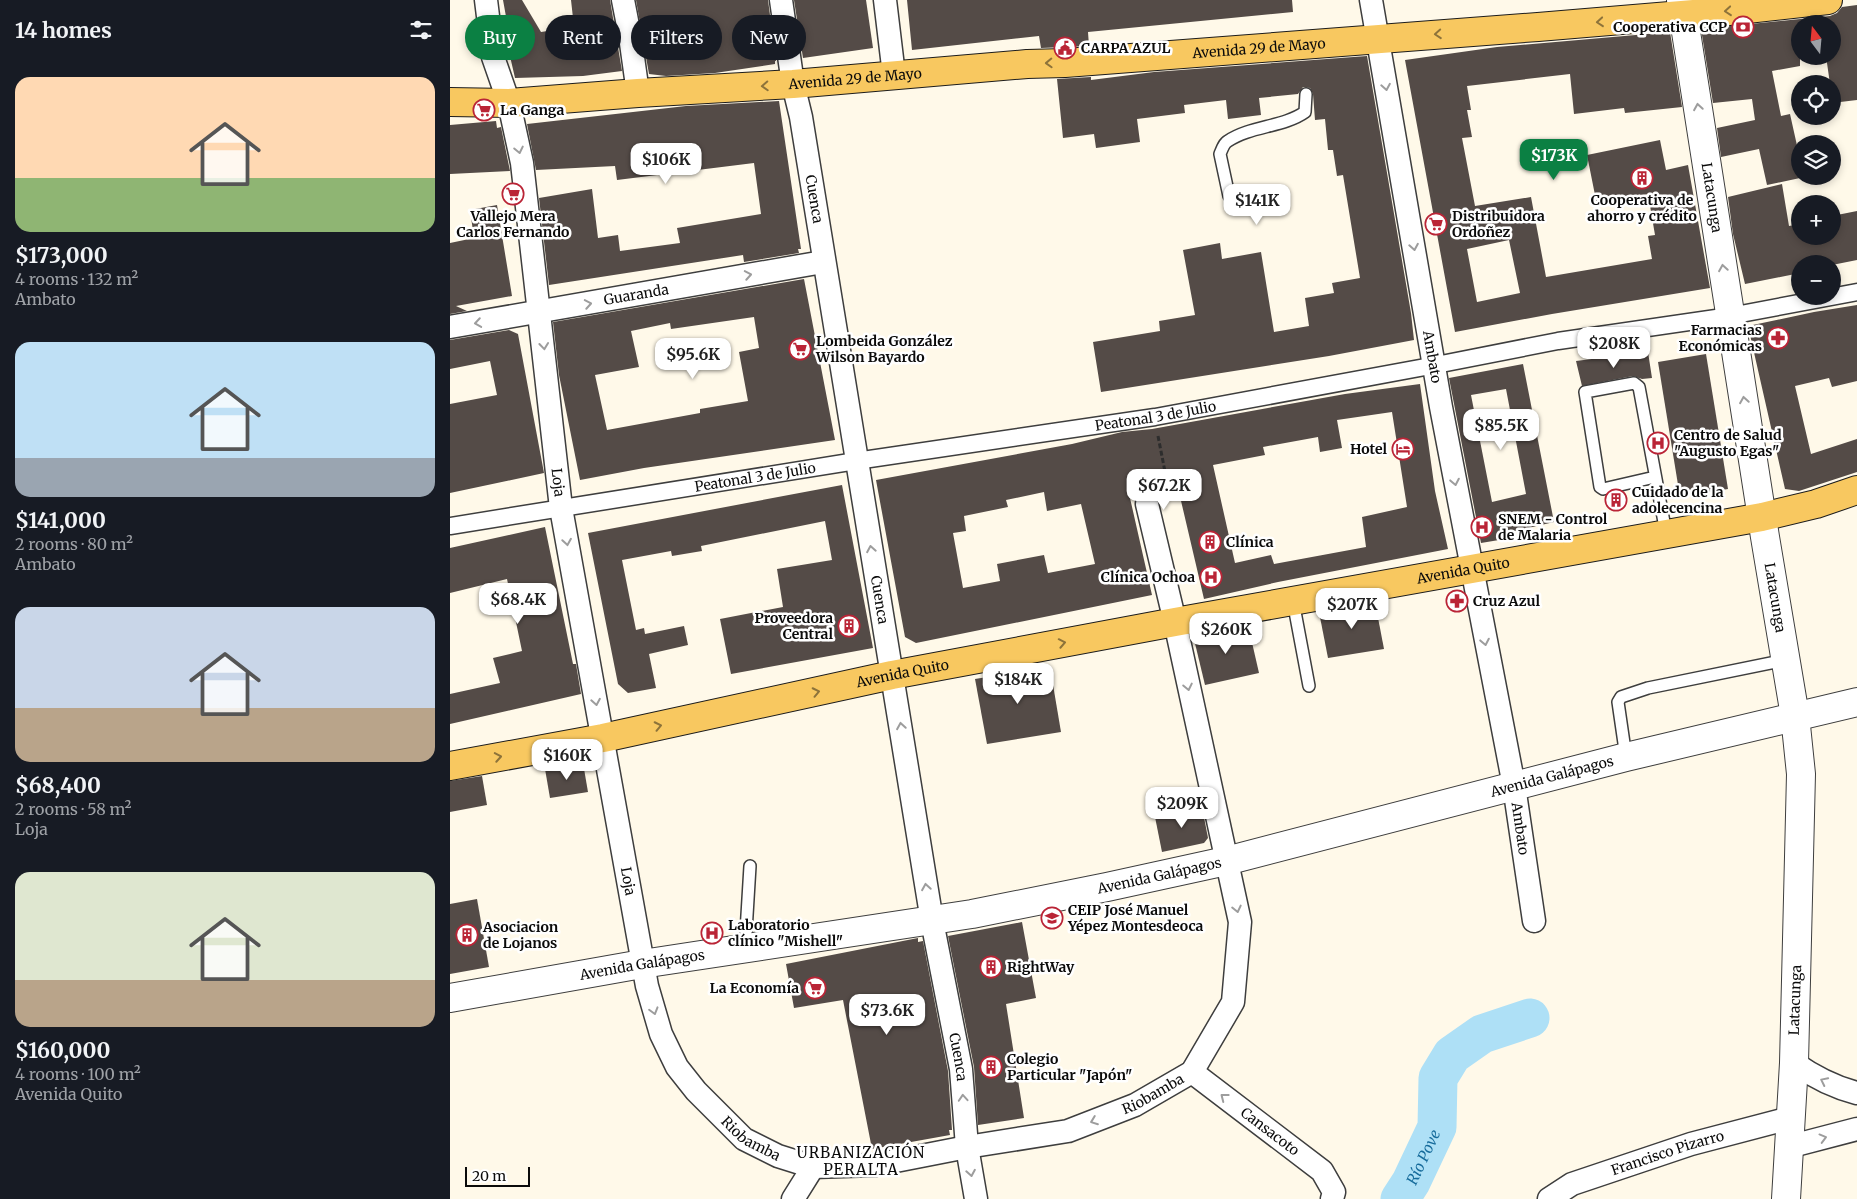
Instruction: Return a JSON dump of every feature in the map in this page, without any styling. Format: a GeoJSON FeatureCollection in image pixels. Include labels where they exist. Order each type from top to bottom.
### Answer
{"type":"FeatureCollection","features":[{"type":"Feature","properties":{"kind":"main road","name":"Avenida 29 de Mayo"},"geometry":{"type":"LineString","coordinates":[[450,102],[509,103],[794,84],[894,75],[1311,50],[1378,39],[1683,7],[1828,0]]}},
{"type":"Feature","properties":{"kind":"main road","name":"Avenida Quito"},"geometry":{"type":"LineString","coordinates":[[450,766],[602,738],[892,675],[1175,622],[1762,517],[1816,504],[1857,490]]}},
{"type":"Feature","properties":{"kind":"street","name":"Loja"},"geometry":{"type":"LineString","coordinates":[[486,0],[493,57],[509,103],[522,162],[561,508],[642,964]]}},
{"type":"Feature","properties":{"kind":"street"},"geometry":{"type":"LineString","coordinates":[[623,0],[638,93]]}},
{"type":"Feature","properties":{"kind":"street","name":"Cuenca"},"geometry":{"type":"LineString","coordinates":[[781,0],[932,921],[961,1069],[967,1147],[976,1199]]}},
{"type":"Feature","properties":{"kind":"street"},"geometry":{"type":"LineString","coordinates":[[885,0],[894,75]]}},
{"type":"Feature","properties":{"kind":"street","name":"Ambato"},"geometry":{"type":"LineString","coordinates":[[1371,0],[1471,569],[1514,786],[1534,921]]}},
{"type":"Feature","properties":{"kind":"street","name":"Latacunga"},"geometry":{"type":"LineString","coordinates":[[1683,7],[1730,316],[1795,716],[1802,774],[1794,1063],[1786,1199]]}},
{"type":"Feature","properties":{"kind":"street","name":"Guaranda"},"geometry":{"type":"LineString","coordinates":[[450,327],[823,262]]}},
{"type":"Feature","properties":{"kind":"street","name":"Peatonal 3 de Julio"},"geometry":{"type":"LineString","coordinates":[[450,526],[856,461],[1155,417],[1558,341],[1730,316],[1857,292]]}},
{"type":"Feature","properties":{"kind":"street","name":"Riobamba"},"geometry":{"type":"LineString","coordinates":[[642,964],[661,1034],[677,1067],[696,1091],[744,1139],[778,1156],[813,1167],[875,1165],[967,1147],[1068,1131],[1135,1105],[1192,1072],[1233,1002],[1240,922],[1175,622],[1147,504]]}},
{"type":"Feature","properties":{"kind":"street","name":"Avenida Galápagos"},"geometry":{"type":"LineString","coordinates":[[450,998],[642,964],[932,921],[1088,891],[1226,861],[1626,757],[1857,702]]}},
{"type":"Feature","properties":{"kind":"street"},"geometry":{"type":"LineString","coordinates":[[1794,1063],[1820,1080],[1840,1089],[1857,1093]]}},
{"type":"Feature","properties":{"kind":"street","name":"Cansacoto"},"geometry":{"type":"LineString","coordinates":[[1192,1072],[1322,1171],[1334,1192],[1332,1199]]}},
{"type":"Feature","properties":{"kind":"street","name":"Francisco Pizarro"},"geometry":{"type":"LineString","coordinates":[[1549,1199],[1572,1184],[1691,1144],[1790,1118]]}},
{"type":"Feature","properties":{"kind":"street"},"geometry":{"type":"LineString","coordinates":[[1788,1147],[1857,1129]]}},
{"type":"Feature","properties":{"kind":"street"},"geometry":{"type":"LineString","coordinates":[[793,1199],[813,1167]]}},
{"type":"Feature","properties":{"kind":"lane"},"geometry":{"type":"LineString","coordinates":[[1229,196],[1220,154],[1226,141],[1305,112],[1306,94]]}},
{"type":"Feature","properties":{"kind":"lane"},"geometry":{"type":"LineString","coordinates":[[1655,478],[1603,489],[1600,487],[1585,392],[1634,383],[1639,387],[1666,533]]}},
{"type":"Feature","properties":{"kind":"lane"},"geometry":{"type":"LineString","coordinates":[[1293,601],[1309,686]]}},
{"type":"Feature","properties":{"kind":"lane"},"geometry":{"type":"LineString","coordinates":[[1626,757],[1618,702],[1620,696],[1648,688],[1786,660]]}},
{"type":"Feature","properties":{"kind":"lane"},"geometry":{"type":"LineString","coordinates":[[745,948],[750,866]]}},
{"type":"Feature","properties":{"kind":"path"},"geometry":{"type":"LineString","coordinates":[[1147,504],[1170,497],[1155,417]]}},
{"type":"Feature","properties":{"kind":"building"},"geometry":{"type":"Polygon","coordinates":[[[503,0],[522,0],[531,15],[506,15],[503,0]]]}},
{"type":"Feature","properties":{"kind":"building"},"geometry":{"type":"Polygon","coordinates":[[[571,0],[610,0],[613,15],[573,15],[571,0]]]}},
{"type":"Feature","properties":{"kind":"building"},"geometry":{"type":"Polygon","coordinates":[[[636,0],[768,0],[770,15],[732,15],[732,60],[776,60],[775,64],[715,73],[666,76],[649,74],[647,60],[722,60],[722,15],[639,15],[636,0]]]}},
{"type":"Feature","properties":{"kind":"building"},"geometry":{"type":"Polygon","coordinates":[[[794,0],[866,0],[873,48],[806,58],[806,15],[796,15],[794,0]]]}},
{"type":"Feature","properties":{"kind":"building"},"geometry":{"type":"Polygon","coordinates":[[[907,0],[1292,0],[1293,12],[1088,32],[1089,46],[1041,48],[1039,36],[912,50],[907,0]]]}},
{"type":"Feature","properties":{"kind":"building"},"geometry":{"type":"Polygon","coordinates":[[[1857,5],[1857,100],[1841,102],[1841,75],[1829,75],[1827,65],[1841,65],[1841,15],[1832,15],[1842,7],[1857,5]]]}},
{"type":"Feature","properties":{"kind":"building"},"geometry":{"type":"Polygon","coordinates":[[[1791,20],[1791,65],[1800,66],[1772,71],[1781,116],[1790,114],[1795,135],[1791,135],[1791,180],[1767,185],[1759,149],[1721,157],[1717,128],[1755,120],[1752,99],[1713,103],[1701,29],[1791,20]]]}},
{"type":"Feature","properties":{"kind":"building"},"geometry":{"type":"Polygon","coordinates":[[[535,22],[541,32],[545,31],[545,60],[620,60],[622,71],[583,76],[515,78],[511,60],[535,60],[535,22]]]}},
{"type":"Feature","properties":{"kind":"building"},"geometry":{"type":"Polygon","coordinates":[[[1670,32],[1682,107],[1625,113],[1624,108],[1574,114],[1570,74],[1467,86],[1471,110],[1467,110],[1472,137],[1462,138],[1475,206],[1531,197],[1546,277],[1652,259],[1648,236],[1655,235],[1648,194],[1597,205],[1587,155],[1660,140],[1666,170],[1688,165],[1710,288],[1455,332],[1405,60],[1497,47],[1670,32]],[[1509,240],[1467,249],[1477,302],[1520,293],[1509,240]]]}},
{"type":"Feature","properties":{"kind":"building"},"geometry":{"type":"Polygon","coordinates":[[[1367,56],[1414,340],[1329,356],[1101,392],[1093,342],[1160,331],[1159,321],[1195,315],[1183,250],[1220,243],[1222,259],[1261,252],[1274,332],[1309,326],[1305,298],[1334,293],[1332,283],[1360,278],[1343,175],[1337,176],[1333,150],[1328,150],[1325,119],[1315,120],[1313,94],[1310,88],[1303,87],[1298,94],[1259,98],[1261,115],[1228,119],[1226,100],[1184,105],[1185,113],[1137,119],[1140,142],[1096,148],[1094,134],[1063,138],[1057,79],[1091,77],[1091,80],[1154,72],[1367,56]]]}},
{"type":"Feature","properties":{"kind":"building"},"geometry":{"type":"Polygon","coordinates":[[[779,101],[801,249],[798,249],[799,253],[744,262],[743,255],[549,285],[539,198],[592,189],[598,238],[618,235],[620,251],[680,243],[677,228],[761,214],[754,163],[617,180],[615,166],[536,170],[527,124],[686,106],[779,101]]]}},
{"type":"Feature","properties":{"kind":"building"},"geometry":{"type":"Polygon","coordinates":[[[496,121],[497,128],[501,127],[510,171],[450,174],[450,125],[496,121]]]}},
{"type":"Feature","properties":{"kind":"building"},"geometry":{"type":"Polygon","coordinates":[[[1782,184],[1789,226],[1791,226],[1791,245],[1841,245],[1841,214],[1857,211],[1857,260],[1841,263],[1841,255],[1791,255],[1791,275],[1745,284],[1733,234],[1728,197],[1782,184]]]}},
{"type":"Feature","properties":{"kind":"building"},"geometry":{"type":"Polygon","coordinates":[[[497,205],[512,296],[456,306],[467,311],[450,314],[450,243],[474,238],[470,210],[497,205]]]}},
{"type":"Feature","properties":{"kind":"building"},"geometry":{"type":"Polygon","coordinates":[[[804,279],[835,440],[644,468],[580,480],[559,375],[553,322],[804,279]],[[754,317],[671,329],[670,323],[631,331],[639,367],[595,375],[607,430],[700,413],[700,409],[748,401],[739,352],[759,348],[754,317]]]}},
{"type":"Feature","properties":{"kind":"building"},"geometry":{"type":"Polygon","coordinates":[[[1857,305],[1857,381],[1832,387],[1829,378],[1795,386],[1811,454],[1857,439],[1857,472],[1799,491],[1785,489],[1748,326],[1857,305]]]}},
{"type":"Feature","properties":{"kind":"building"},"geometry":{"type":"Polygon","coordinates":[[[509,330],[518,334],[544,473],[450,493],[450,404],[497,395],[490,361],[450,369],[450,340],[509,330]]]}},
{"type":"Feature","properties":{"kind":"building"},"geometry":{"type":"Polygon","coordinates":[[[1648,352],[1652,378],[1642,379],[1633,376],[1582,386],[1576,361],[1615,356],[1615,358],[1648,352]]]}},
{"type":"Feature","properties":{"kind":"building"},"geometry":{"type":"Polygon","coordinates":[[[1706,354],[1728,489],[1680,497],[1658,362],[1706,354]]]}},
{"type":"Feature","properties":{"kind":"building"},"geometry":{"type":"Polygon","coordinates":[[[1523,364],[1554,522],[1498,535],[1499,540],[1481,543],[1449,378],[1523,364]],[[1506,389],[1471,395],[1492,502],[1526,494],[1506,389]]]}},
{"type":"Feature","properties":{"kind":"building"},"geometry":{"type":"Polygon","coordinates":[[[1420,384],[1435,491],[1448,549],[1278,582],[1204,599],[1178,488],[1153,493],[1144,491],[1130,498],[1152,595],[916,643],[905,637],[876,480],[1072,444],[1122,432],[1152,429],[1345,394],[1420,384]],[[1392,412],[1337,420],[1342,448],[1320,452],[1318,437],[1263,447],[1265,455],[1213,465],[1235,563],[1271,555],[1274,564],[1366,547],[1362,517],[1407,507],[1392,412]],[[1044,492],[1006,500],[1008,507],[964,516],[966,531],[953,533],[963,588],[1000,581],[997,564],[1044,555],[1048,573],[1095,564],[1081,504],[1047,511],[1044,492]]]}},
{"type":"Feature","properties":{"kind":"building"},"geometry":{"type":"Polygon","coordinates":[[[842,485],[873,648],[731,674],[720,619],[783,607],[777,569],[832,560],[825,521],[701,546],[702,551],[672,556],[671,551],[622,560],[636,630],[644,628],[645,634],[684,626],[688,645],[649,654],[656,688],[628,693],[618,684],[588,533],[842,485]]]}},
{"type":"Feature","properties":{"kind":"building"},"geometry":{"type":"Polygon","coordinates":[[[545,527],[581,694],[450,724],[450,694],[500,683],[493,658],[522,651],[507,579],[450,593],[450,548],[545,527]]]}},
{"type":"Feature","properties":{"kind":"building"},"geometry":{"type":"Polygon","coordinates":[[[1375,602],[1384,649],[1328,658],[1319,612],[1375,602]]]}},
{"type":"Feature","properties":{"kind":"building"},"geometry":{"type":"Polygon","coordinates":[[[1248,625],[1259,673],[1205,685],[1193,635],[1248,625]]]}},
{"type":"Feature","properties":{"kind":"building"},"geometry":{"type":"Polygon","coordinates":[[[1050,667],[1061,732],[987,744],[975,679],[1050,667]]]}},
{"type":"Feature","properties":{"kind":"building"},"geometry":{"type":"Polygon","coordinates":[[[583,763],[588,792],[550,798],[545,769],[583,763]]]}},
{"type":"Feature","properties":{"kind":"building"},"geometry":{"type":"Polygon","coordinates":[[[482,776],[487,805],[450,812],[450,781],[482,776]]]}},
{"type":"Feature","properties":{"kind":"building"},"geometry":{"type":"Polygon","coordinates":[[[1202,807],[1208,838],[1204,843],[1162,852],[1155,817],[1202,807]]]}},
{"type":"Feature","properties":{"kind":"building","name":"Asociacion de Lojanos"},"geometry":{"type":"Polygon","coordinates":[[[477,899],[489,967],[450,974],[450,904],[477,899]]]}},
{"type":"Feature","properties":{"kind":"building"},"geometry":{"type":"Polygon","coordinates":[[[1022,922],[1036,998],[1006,1004],[1024,1118],[978,1125],[974,1067],[948,936],[1022,922]]]}},
{"type":"Feature","properties":{"kind":"building"},"geometry":{"type":"Polygon","coordinates":[[[918,938],[918,942],[923,941],[948,1071],[952,1130],[949,1130],[950,1135],[872,1149],[843,1000],[794,1008],[786,964],[918,938]]]}},
{"type":"Feature","properties":{"kind":"waterway","name":"Río Pove"},"geometry":{"type":"LineString","coordinates":[[1400,1199],[1411,1182],[1437,1127],[1438,1078],[1452,1055],[1482,1034],[1530,1018]]}},
{"type":"Feature","properties":{"kind":"place","name":"Cooperativa CCP"},"geometry":{"type":"Point","coordinates":[1743,27]}},
{"type":"Feature","properties":{"kind":"place","name":"CARPA AZUL"},"geometry":{"type":"Point","coordinates":[1065,48]}},
{"type":"Feature","properties":{"kind":"place","name":"La Ganga"},"geometry":{"type":"Point","coordinates":[484,110]}},
{"type":"Feature","properties":{"kind":"place","name":"Cooperativa de ahorro y crédito"},"geometry":{"type":"Point","coordinates":[1642,178]}},
{"type":"Feature","properties":{"kind":"place","name":"Vallejo Mera Carlos Fernando"},"geometry":{"type":"Point","coordinates":[513,194]}},
{"type":"Feature","properties":{"kind":"place","name":"Distribuidora Ordoñez"},"geometry":{"type":"Point","coordinates":[1436,224]}},
{"type":"Feature","properties":{"kind":"place","name":"Farmacias Económicas"},"geometry":{"type":"Point","coordinates":[1778,338]}},
{"type":"Feature","properties":{"kind":"place","name":"Lombeida González Wilson Bayardo"},"geometry":{"type":"Point","coordinates":[800,349]}},
{"type":"Feature","properties":{"kind":"place","name":"Centro de Salud \"Augusto Egas\""},"geometry":{"type":"Point","coordinates":[1658,443]}},
{"type":"Feature","properties":{"kind":"place","name":"Hotel"},"geometry":{"type":"Point","coordinates":[1403,449]}},
{"type":"Feature","properties":{"kind":"place","name":"Cuidado de la adolecencina"},"geometry":{"type":"Point","coordinates":[1616,500]}},
{"type":"Feature","properties":{"kind":"place","name":"SNEM - Control de Malaria"},"geometry":{"type":"Point","coordinates":[1482,527]}},
{"type":"Feature","properties":{"kind":"place","name":"Clínica"},"geometry":{"type":"Point","coordinates":[1210,542]}},
{"type":"Feature","properties":{"kind":"place","name":"Clínica Ochoa"},"geometry":{"type":"Point","coordinates":[1211,577]}},
{"type":"Feature","properties":{"kind":"place","name":"Cruz Azul"},"geometry":{"type":"Point","coordinates":[1457,601]}},
{"type":"Feature","properties":{"kind":"place","name":"Proveedora Central"},"geometry":{"type":"Point","coordinates":[849,626]}},
{"type":"Feature","properties":{"kind":"place","name":"CEIP José Manuel Yépez Montesdeoca"},"geometry":{"type":"Point","coordinates":[1052,918]}},
{"type":"Feature","properties":{"kind":"place","name":"Laboratorio clínico \"Mishell\""},"geometry":{"type":"Point","coordinates":[712,933]}},
{"type":"Feature","properties":{"kind":"place","name":"Asociacion de Lojanos"},"geometry":{"type":"Point","coordinates":[467,935]}},
{"type":"Feature","properties":{"kind":"place","name":"RightWay"},"geometry":{"type":"Point","coordinates":[991,967]}},
{"type":"Feature","properties":{"kind":"place","name":"La Economía"},"geometry":{"type":"Point","coordinates":[815,988]}},
{"type":"Feature","properties":{"kind":"place","name":"Colegio Particular \"Japón\""},"geometry":{"type":"Point","coordinates":[991,1067]}},
{"type":"Feature","properties":{"kind":"district","name":"URBANIZACIÓN PERALTA"},"geometry":{"type":"Point","coordinates":[861,1160]}}]}
